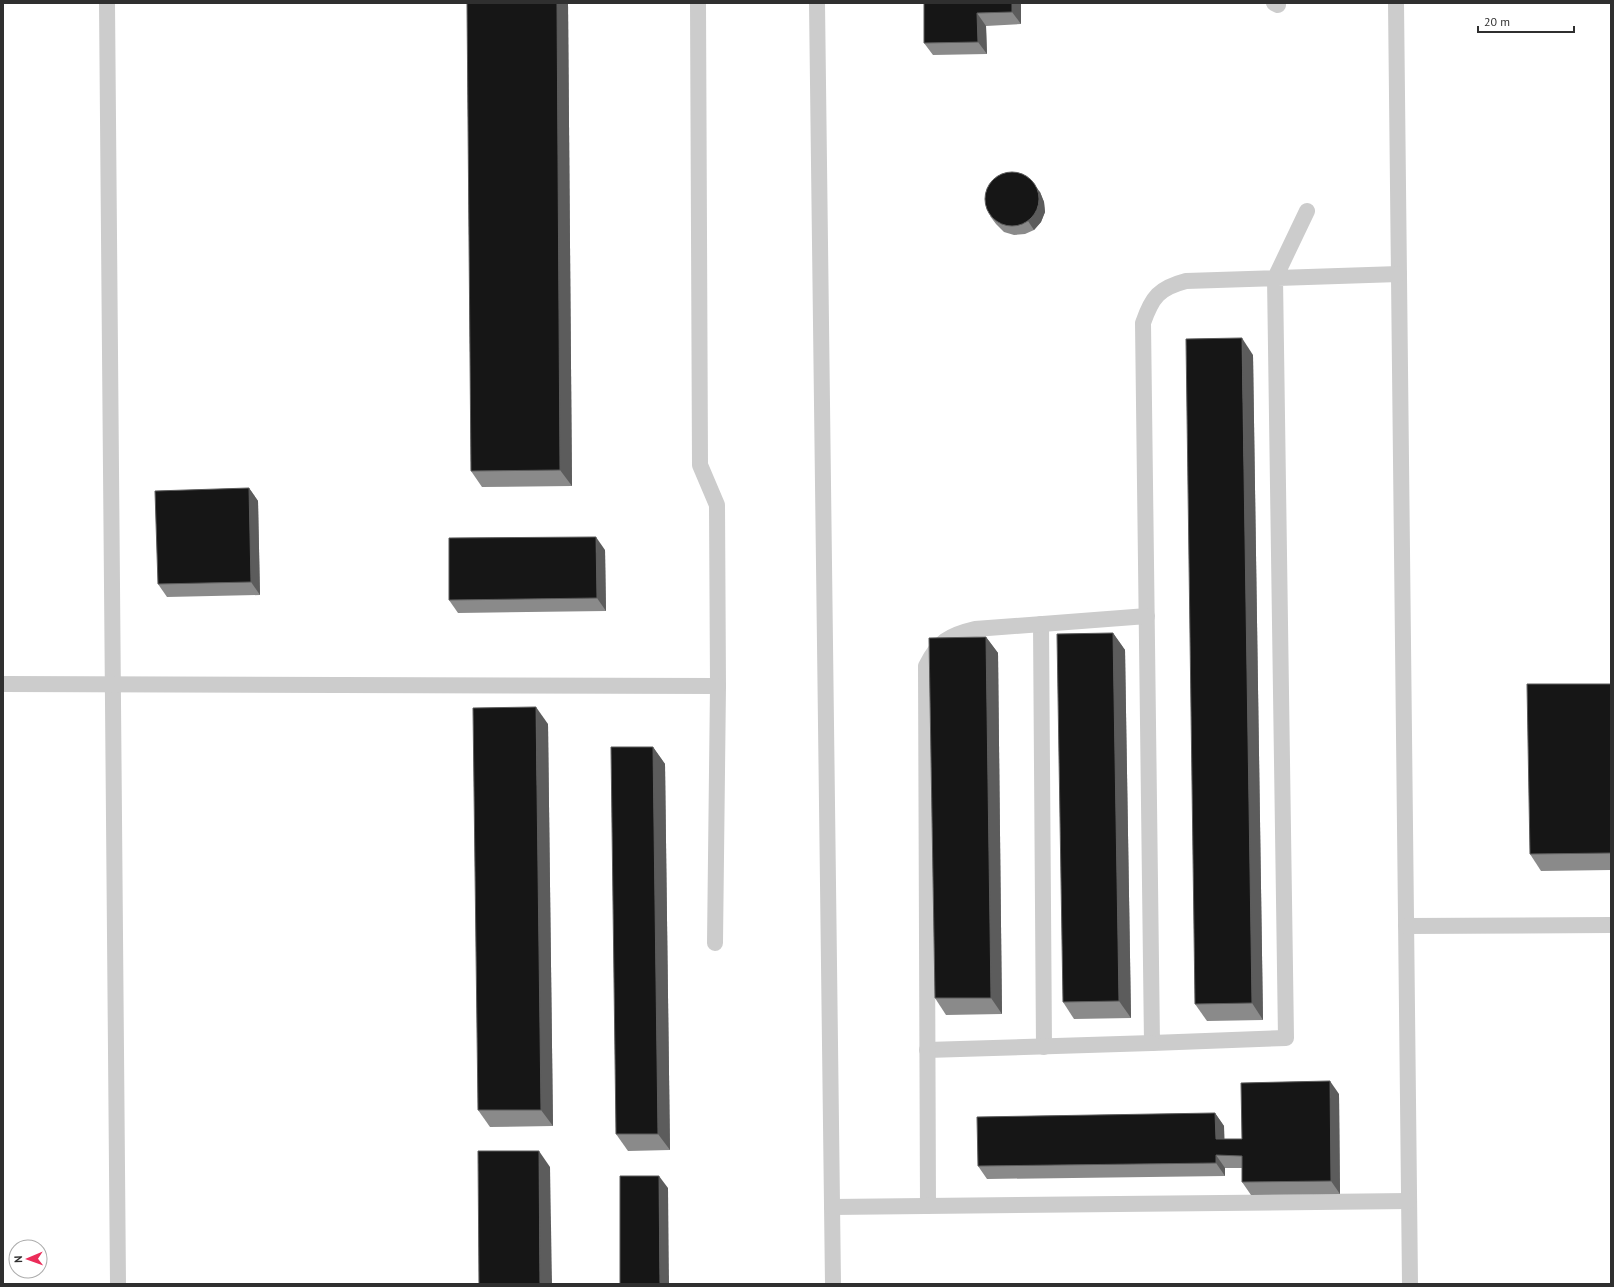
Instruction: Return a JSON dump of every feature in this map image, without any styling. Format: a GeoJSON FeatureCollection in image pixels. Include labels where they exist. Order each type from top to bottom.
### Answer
{"type":"FeatureCollection","features":[{"type":"Feature","properties":{"kind":"lane"},"geometry":{"type":"LineString","coordinates":[[107,3],[118,1284]]}},
{"type":"Feature","properties":{"kind":"lane"},"geometry":{"type":"LineString","coordinates":[[698,3],[700,465],[717,505],[718,686],[715,943]]}},
{"type":"Feature","properties":{"kind":"lane"},"geometry":{"type":"LineString","coordinates":[[817,3],[834,1284]]}},
{"type":"Feature","properties":{"kind":"lane"},"geometry":{"type":"LineString","coordinates":[[1274,3],[1278,5],[1278,3]]}},
{"type":"Feature","properties":{"kind":"lane"},"geometry":{"type":"LineString","coordinates":[[1396,3],[1410,1284]]}},
{"type":"Feature","properties":{"kind":"lane"},"geometry":{"type":"LineString","coordinates":[[927,1050],[1286,1038],[1275,278],[1308,211]]}},
{"type":"Feature","properties":{"kind":"lane"},"geometry":{"type":"LineString","coordinates":[[1152,1043],[1143,323],[1149,307],[1158,293],[1172,284],[1186,281],[1399,274]]}},
{"type":"Feature","properties":{"kind":"lane"},"geometry":{"type":"LineString","coordinates":[[928,1206],[926,666],[933,652],[945,640],[960,632],[975,629],[1147,616]]}},
{"type":"Feature","properties":{"kind":"lane"},"geometry":{"type":"LineString","coordinates":[[1041,624],[1044,1047]]}},
{"type":"Feature","properties":{"kind":"lane"},"geometry":{"type":"LineString","coordinates":[[3,684],[718,686]]}},
{"type":"Feature","properties":{"kind":"lane"},"geometry":{"type":"LineString","coordinates":[[1406,926],[1611,925]]}},
{"type":"Feature","properties":{"kind":"lane"},"geometry":{"type":"LineString","coordinates":[[832,1207],[1409,1202]]}},
{"type":"Feature","properties":{"kind":"building"},"geometry":{"type":"Polygon","coordinates":[[[467,3],[557,3],[560,470],[471,471],[467,3]]]}},
{"type":"Feature","properties":{"kind":"building"},"geometry":{"type":"Polygon","coordinates":[[[924,3],[1012,3],[1012,12],[977,13],[978,42],[924,43],[924,3]]]}},
{"type":"Feature","properties":{"kind":"building"},"geometry":{"type":"Polygon","coordinates":[[[1012,172],[1022,174],[1031,180],[1037,189],[1039,199],[1037,209],[1031,218],[1022,224],[1012,226],[1002,224],[993,218],[987,209],[985,199],[987,189],[993,180],[1002,174],[1012,172]]]}},
{"type":"Feature","properties":{"kind":"building"},"geometry":{"type":"Polygon","coordinates":[[[1242,338],[1252,1003],[1195,1004],[1186,339],[1242,338]]]}},
{"type":"Feature","properties":{"kind":"building"},"geometry":{"type":"Polygon","coordinates":[[[249,488],[251,582],[158,584],[155,491],[249,488]]]}},
{"type":"Feature","properties":{"kind":"building"},"geometry":{"type":"Polygon","coordinates":[[[596,537],[597,598],[449,600],[449,538],[596,537]]]}},
{"type":"Feature","properties":{"kind":"building"},"geometry":{"type":"Polygon","coordinates":[[[1113,633],[1119,1001],[1063,1002],[1057,634],[1113,633]]]}},
{"type":"Feature","properties":{"kind":"building"},"geometry":{"type":"Polygon","coordinates":[[[986,637],[991,998],[935,998],[929,638],[986,637]]]}},
{"type":"Feature","properties":{"kind":"building"},"geometry":{"type":"Polygon","coordinates":[[[1527,684],[1611,684],[1611,853],[1530,854],[1527,684]]]}},
{"type":"Feature","properties":{"kind":"building"},"geometry":{"type":"Polygon","coordinates":[[[536,707],[541,1110],[478,1110],[473,708],[536,707]]]}},
{"type":"Feature","properties":{"kind":"building"},"geometry":{"type":"Polygon","coordinates":[[[611,747],[653,747],[658,1134],[616,1134],[611,747]]]}},
{"type":"Feature","properties":{"kind":"building"},"geometry":{"type":"Polygon","coordinates":[[[1330,1081],[1331,1181],[1242,1182],[1242,1156],[1216,1155],[1216,1163],[978,1166],[977,1117],[1215,1113],[1216,1139],[1242,1139],[1241,1083],[1330,1081]]]}},
{"type":"Feature","properties":{"kind":"building"},"geometry":{"type":"Polygon","coordinates":[[[478,1151],[539,1151],[540,1284],[479,1284],[478,1151]]]}},
{"type":"Feature","properties":{"kind":"building"},"geometry":{"type":"Polygon","coordinates":[[[620,1176],[659,1176],[660,1284],[620,1284],[620,1176]]]}}]}
